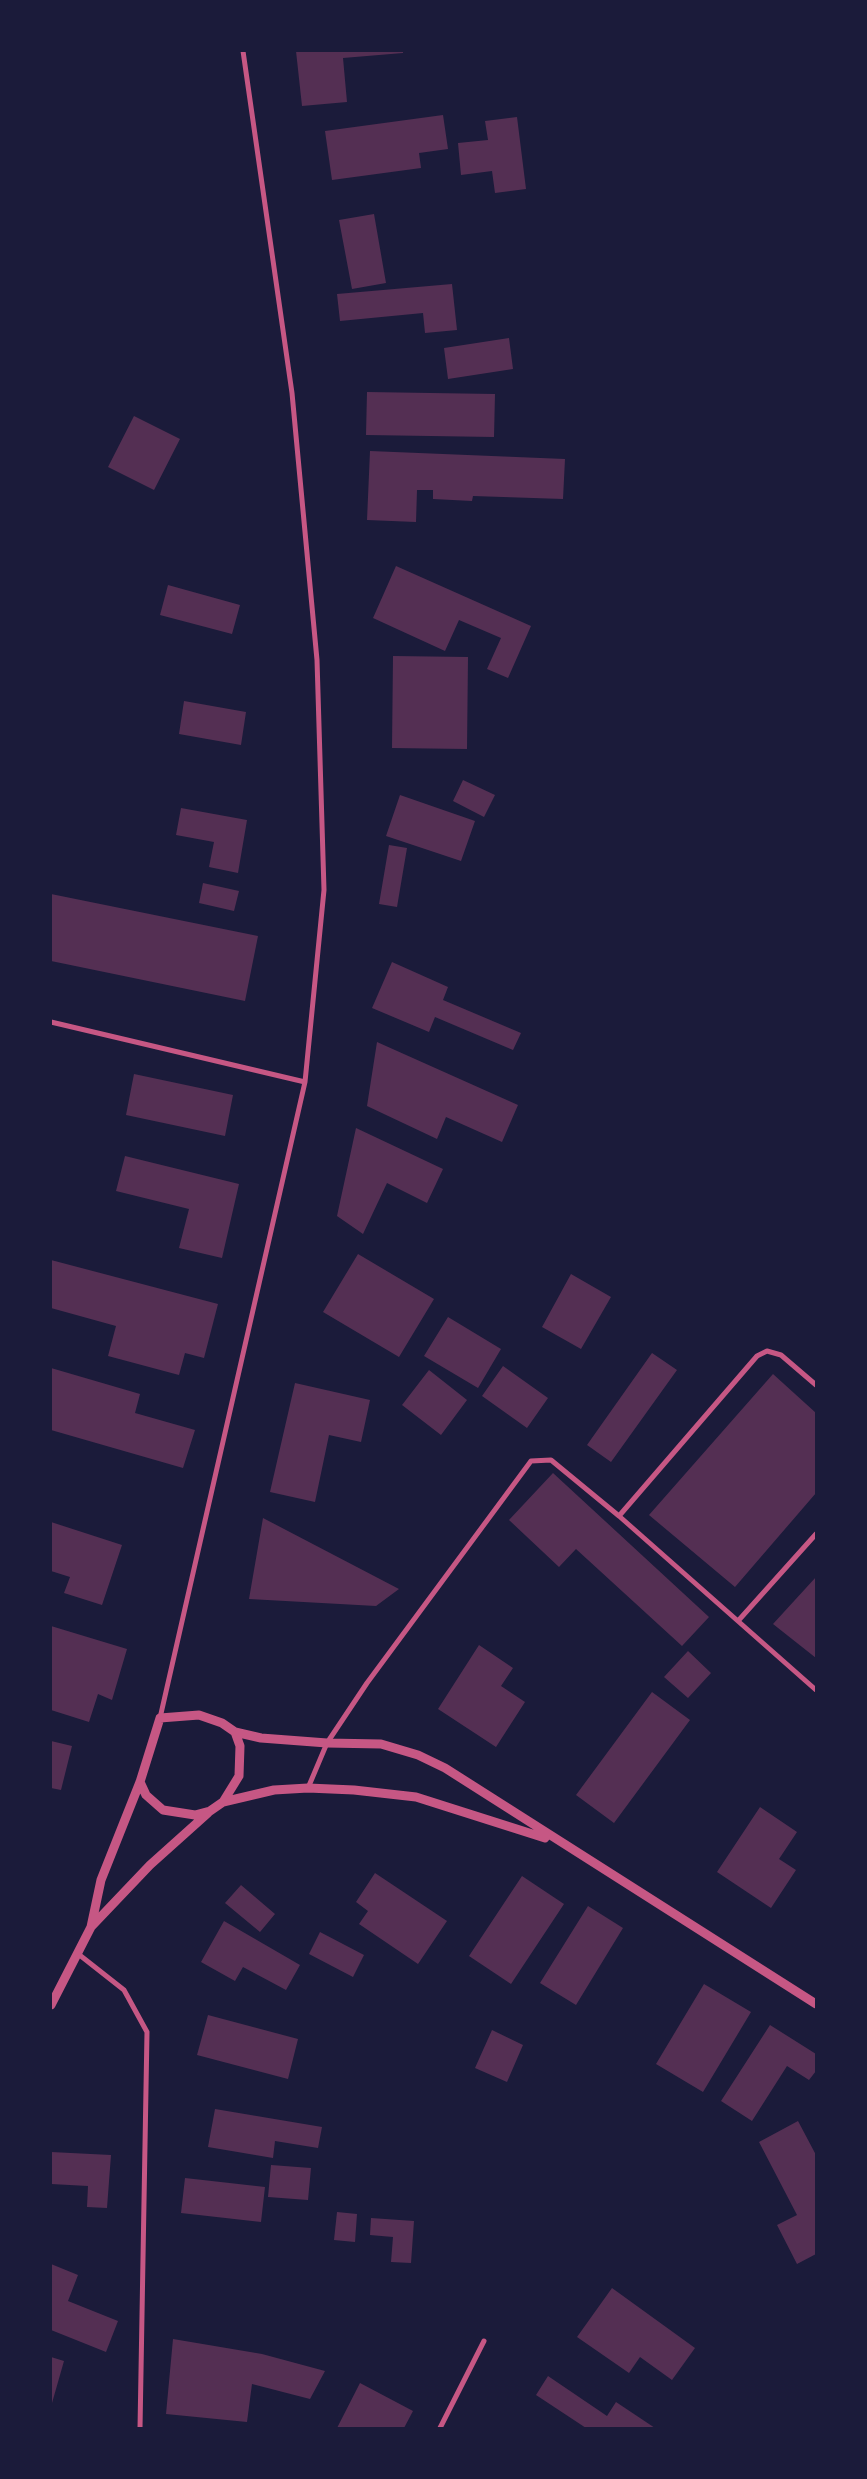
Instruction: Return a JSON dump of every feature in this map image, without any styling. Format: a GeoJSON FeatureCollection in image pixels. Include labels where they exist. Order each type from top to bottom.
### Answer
{"type":"FeatureCollection","features":[{"type":"Feature","properties":{"kind":"street"},"geometry":{"type":"LineString","coordinates":[[91,1927],[101,1880],[140,1782],[160,1718],[306,1082],[324,890],[318,660],[292,393],[243,51]]}},
{"type":"Feature","properties":{"kind":"street"},"geometry":{"type":"LineString","coordinates":[[51,1022],[306,1082]]}},
{"type":"Feature","properties":{"kind":"street"},"geometry":{"type":"LineString","coordinates":[[619,1516],[757,1356],[767,1351],[781,1355],[816,1385]]}},
{"type":"Feature","properties":{"kind":"street"},"geometry":{"type":"LineString","coordinates":[[308,1788],[327,1743],[367,1683],[531,1461],[551,1460],[619,1516],[816,1690]]}},
{"type":"Feature","properties":{"kind":"street"},"geometry":{"type":"LineString","coordinates":[[738,1621],[816,1534]]}},
{"type":"Feature","properties":{"kind":"street"},"geometry":{"type":"LineString","coordinates":[[160,1718],[199,1715],[222,1723],[235,1732],[261,1738],[327,1743],[381,1744],[418,1755],[445,1768],[558,1842],[816,2004]]}},
{"type":"Feature","properties":{"kind":"street"},"geometry":{"type":"LineString","coordinates":[[224,1802],[239,1776],[242,1761],[240,1746],[235,1732]]}},
{"type":"Feature","properties":{"kind":"street"},"geometry":{"type":"LineString","coordinates":[[140,1782],[146,1795],[163,1810],[195,1815],[210,1811]]}},
{"type":"Feature","properties":{"kind":"street"},"geometry":{"type":"LineString","coordinates":[[51,2005],[91,1927],[150,1865],[210,1811],[224,1802],[274,1790],[308,1788],[354,1790],[416,1797],[558,1842]]}},
{"type":"Feature","properties":{"kind":"street"},"geometry":{"type":"LineString","coordinates":[[77,1952],[124,1990],[147,2032],[140,2428]]}},
{"type":"Feature","properties":{"kind":"street"},"geometry":{"type":"LineString","coordinates":[[440,2428],[484,2341]]}},
{"type":"Feature","properties":{"kind":"building"},"geometry":{"type":"Polygon","coordinates":[[[296,51],[403,51],[403,53],[343,58],[347,102],[302,106],[296,51]]]}},
{"type":"Feature","properties":{"kind":"building"},"geometry":{"type":"Polygon","coordinates":[[[443,115],[448,149],[419,153],[421,168],[332,180],[325,131],[443,115]]]}},
{"type":"Feature","properties":{"kind":"building"},"geometry":{"type":"Polygon","coordinates":[[[517,117],[526,189],[495,193],[492,171],[461,175],[458,143],[488,140],[485,121],[517,117]]]}},
{"type":"Feature","properties":{"kind":"building"},"geometry":{"type":"Polygon","coordinates":[[[374,214],[386,283],[352,289],[339,220],[374,214]]]}},
{"type":"Feature","properties":{"kind":"building"},"geometry":{"type":"Polygon","coordinates":[[[452,284],[457,330],[425,333],[423,313],[340,321],[337,294],[452,284]]]}},
{"type":"Feature","properties":{"kind":"building"},"geometry":{"type":"Polygon","coordinates":[[[509,338],[513,369],[448,379],[444,348],[509,338]]]}},
{"type":"Feature","properties":{"kind":"building"},"geometry":{"type":"Polygon","coordinates":[[[367,392],[495,394],[494,437],[366,435],[367,392]]]}},
{"type":"Feature","properties":{"kind":"building"},"geometry":{"type":"Polygon","coordinates":[[[134,416],[180,439],[154,490],[108,467],[134,416]]]}},
{"type":"Feature","properties":{"kind":"building"},"geometry":{"type":"Polygon","coordinates":[[[370,451],[565,459],[563,499],[473,496],[472,501],[433,499],[433,490],[417,490],[416,522],[367,520],[370,451]]]}},
{"type":"Feature","properties":{"kind":"building"},"geometry":{"type":"Polygon","coordinates":[[[396,566],[531,626],[508,678],[487,669],[501,638],[459,620],[445,651],[373,618],[396,566]]]}},
{"type":"Feature","properties":{"kind":"building"},"geometry":{"type":"Polygon","coordinates":[[[168,585],[240,605],[232,634],[160,615],[168,585]]]}},
{"type":"Feature","properties":{"kind":"building"},"geometry":{"type":"Polygon","coordinates":[[[393,656],[468,657],[467,749],[392,748],[393,656]]]}},
{"type":"Feature","properties":{"kind":"building"},"geometry":{"type":"Polygon","coordinates":[[[184,701],[246,712],[241,745],[179,734],[184,701]]]}},
{"type":"Feature","properties":{"kind":"building"},"geometry":{"type":"Polygon","coordinates":[[[463,780],[495,795],[484,817],[453,801],[463,780]]]}},
{"type":"Feature","properties":{"kind":"building"},"geometry":{"type":"Polygon","coordinates":[[[400,795],[475,821],[461,861],[386,836],[400,795]]]}},
{"type":"Feature","properties":{"kind":"building"},"geometry":{"type":"Polygon","coordinates":[[[181,808],[247,820],[238,873],[209,867],[214,842],[176,835],[181,808]]]}},
{"type":"Feature","properties":{"kind":"building"},"geometry":{"type":"Polygon","coordinates":[[[389,845],[407,848],[397,907],[379,904],[389,845]]]}},
{"type":"Feature","properties":{"kind":"building"},"geometry":{"type":"Polygon","coordinates":[[[203,883],[239,891],[234,911],[199,903],[203,883]]]}},
{"type":"Feature","properties":{"kind":"building"},"geometry":{"type":"Polygon","coordinates":[[[51,894],[258,936],[245,1001],[51,961],[51,894]]]}},
{"type":"Feature","properties":{"kind":"building"},"geometry":{"type":"Polygon","coordinates":[[[392,962],[448,987],[443,1000],[521,1033],[513,1050],[435,1017],[429,1032],[372,1008],[392,962]]]}},
{"type":"Feature","properties":{"kind":"building"},"geometry":{"type":"Polygon","coordinates":[[[377,1042],[518,1105],[502,1142],[446,1117],[437,1139],[367,1106],[377,1042]]]}},
{"type":"Feature","properties":{"kind":"building"},"geometry":{"type":"Polygon","coordinates":[[[134,1074],[233,1095],[225,1136],[126,1115],[134,1074]]]}},
{"type":"Feature","properties":{"kind":"building"},"geometry":{"type":"Polygon","coordinates":[[[356,1128],[443,1169],[427,1203],[387,1183],[363,1234],[337,1216],[356,1128]]]}},
{"type":"Feature","properties":{"kind":"building"},"geometry":{"type":"Polygon","coordinates":[[[125,1156],[239,1184],[222,1258],[179,1248],[189,1209],[116,1191],[125,1156]]]}},
{"type":"Feature","properties":{"kind":"building"},"geometry":{"type":"Polygon","coordinates":[[[358,1254],[434,1299],[399,1357],[323,1312],[358,1254]]]}},
{"type":"Feature","properties":{"kind":"building"},"geometry":{"type":"Polygon","coordinates":[[[51,1260],[218,1304],[204,1358],[185,1353],[179,1375],[108,1356],[116,1326],[51,1308],[51,1260]]]}},
{"type":"Feature","properties":{"kind":"building"},"geometry":{"type":"Polygon","coordinates":[[[571,1274],[611,1297],[581,1349],[542,1327],[571,1274]]]}},
{"type":"Feature","properties":{"kind":"building"},"geometry":{"type":"Polygon","coordinates":[[[448,1317],[501,1349],[478,1388],[424,1356],[448,1317]]]}},
{"type":"Feature","properties":{"kind":"building"},"geometry":{"type":"Polygon","coordinates":[[[652,1353],[677,1370],[611,1462],[587,1445],[652,1353]]]}},
{"type":"Feature","properties":{"kind":"building"},"geometry":{"type":"Polygon","coordinates":[[[503,1366],[548,1398],[527,1428],[482,1396],[503,1366]]]}},
{"type":"Feature","properties":{"kind":"building"},"geometry":{"type":"Polygon","coordinates":[[[51,1368],[140,1394],[135,1413],[195,1430],[183,1468],[51,1430],[51,1368]]]}},
{"type":"Feature","properties":{"kind":"building"},"geometry":{"type":"Polygon","coordinates":[[[429,1370],[467,1400],[441,1435],[402,1405],[429,1370]]]}},
{"type":"Feature","properties":{"kind":"building"},"geometry":{"type":"Polygon","coordinates":[[[773,1374],[816,1413],[816,1493],[735,1587],[649,1515],[773,1374]]]}},
{"type":"Feature","properties":{"kind":"building"},"geometry":{"type":"Polygon","coordinates":[[[295,1383],[370,1400],[361,1442],[329,1435],[315,1502],[270,1492],[295,1383]]]}},
{"type":"Feature","properties":{"kind":"building"},"geometry":{"type":"Polygon","coordinates":[[[553,1473],[709,1617],[682,1646],[576,1549],[559,1567],[509,1520],[553,1473]]]}},
{"type":"Feature","properties":{"kind":"building"},"geometry":{"type":"Polygon","coordinates":[[[263,1518],[399,1589],[376,1606],[249,1599],[263,1518]]]}},
{"type":"Feature","properties":{"kind":"building"},"geometry":{"type":"Polygon","coordinates":[[[51,1522],[122,1545],[102,1605],[64,1593],[70,1577],[51,1571],[51,1522]]]}},
{"type":"Feature","properties":{"kind":"building"},"geometry":{"type":"Polygon","coordinates":[[[816,1577],[816,1658],[773,1624],[816,1577]]]}},
{"type":"Feature","properties":{"kind":"building"},"geometry":{"type":"Polygon","coordinates":[[[51,1626],[127,1649],[112,1700],[98,1694],[89,1722],[51,1710],[51,1626]]]}},
{"type":"Feature","properties":{"kind":"building"},"geometry":{"type":"Polygon","coordinates":[[[479,1645],[513,1668],[501,1686],[525,1702],[496,1747],[438,1709],[479,1645]]]}},
{"type":"Feature","properties":{"kind":"building"},"geometry":{"type":"Polygon","coordinates":[[[688,1651],[711,1673],[688,1698],[664,1677],[688,1651]]]}},
{"type":"Feature","properties":{"kind":"building"},"geometry":{"type":"Polygon","coordinates":[[[652,1692],[690,1720],[614,1823],[576,1795],[652,1692]]]}},
{"type":"Feature","properties":{"kind":"building"},"geometry":{"type":"Polygon","coordinates":[[[51,1741],[72,1746],[61,1790],[51,1788],[51,1741]]]}},
{"type":"Feature","properties":{"kind":"building"},"geometry":{"type":"Polygon","coordinates":[[[760,1807],[797,1832],[779,1859],[796,1870],[771,1908],[717,1872],[760,1807]]]}},
{"type":"Feature","properties":{"kind":"building"},"geometry":{"type":"Polygon","coordinates":[[[375,1873],[447,1921],[418,1964],[359,1924],[368,1911],[356,1902],[375,1873]]]}},
{"type":"Feature","properties":{"kind":"building"},"geometry":{"type":"Polygon","coordinates":[[[522,1876],[564,1904],[511,1984],[469,1956],[522,1876]]]}},
{"type":"Feature","properties":{"kind":"building"},"geometry":{"type":"Polygon","coordinates":[[[241,1885],[275,1914],[260,1932],[225,1903],[241,1885]]]}},
{"type":"Feature","properties":{"kind":"building"},"geometry":{"type":"Polygon","coordinates":[[[588,1906],[623,1928],[576,2005],[540,1983],[588,1906]]]}},
{"type":"Feature","properties":{"kind":"building"},"geometry":{"type":"Polygon","coordinates":[[[224,1921],[300,1965],[286,1990],[243,1967],[235,1981],[201,1962],[224,1921]]]}},
{"type":"Feature","properties":{"kind":"building"},"geometry":{"type":"Polygon","coordinates":[[[320,1932],[364,1955],[353,1977],[309,1954],[320,1932]]]}},
{"type":"Feature","properties":{"kind":"building"},"geometry":{"type":"Polygon","coordinates":[[[704,1984],[751,2012],[703,2092],[656,2064],[704,1984]]]}},
{"type":"Feature","properties":{"kind":"building"},"geometry":{"type":"Polygon","coordinates":[[[208,2015],[298,2039],[288,2079],[197,2055],[208,2015]]]}},
{"type":"Feature","properties":{"kind":"building"},"geometry":{"type":"Polygon","coordinates":[[[770,2025],[816,2054],[816,2071],[809,2080],[787,2066],[752,2121],[721,2101],[770,2025]]]}},
{"type":"Feature","properties":{"kind":"building"},"geometry":{"type":"Polygon","coordinates":[[[492,2030],[523,2045],[507,2082],[475,2068],[492,2030]]]}},
{"type":"Feature","properties":{"kind":"building"},"geometry":{"type":"Polygon","coordinates":[[[215,2109],[322,2127],[318,2148],[275,2141],[273,2158],[208,2147],[215,2109]]]}},
{"type":"Feature","properties":{"kind":"building"},"geometry":{"type":"Polygon","coordinates":[[[798,2121],[816,2155],[816,2254],[797,2264],[777,2225],[797,2215],[759,2142],[798,2121]]]}},
{"type":"Feature","properties":{"kind":"building"},"geometry":{"type":"Polygon","coordinates":[[[51,2152],[111,2155],[107,2208],[87,2207],[88,2186],[51,2184],[51,2152]]]}},
{"type":"Feature","properties":{"kind":"building"},"geometry":{"type":"Polygon","coordinates":[[[271,2165],[311,2168],[308,2200],[268,2197],[271,2165]]]}},
{"type":"Feature","properties":{"kind":"building"},"geometry":{"type":"Polygon","coordinates":[[[185,2178],[265,2187],[261,2222],[181,2213],[185,2178]]]}},
{"type":"Feature","properties":{"kind":"building"},"geometry":{"type":"Polygon","coordinates":[[[337,2212],[357,2214],[355,2242],[334,2240],[337,2212]]]}},
{"type":"Feature","properties":{"kind":"building"},"geometry":{"type":"Polygon","coordinates":[[[371,2218],[414,2221],[411,2263],[391,2262],[393,2237],[370,2235],[371,2218]]]}},
{"type":"Feature","properties":{"kind":"building"},"geometry":{"type":"Polygon","coordinates":[[[51,2264],[78,2275],[68,2301],[118,2321],[106,2352],[51,2330],[51,2264]]]}},
{"type":"Feature","properties":{"kind":"building"},"geometry":{"type":"Polygon","coordinates":[[[612,2288],[695,2348],[672,2380],[640,2357],[629,2373],[577,2337],[612,2288]]]}},
{"type":"Feature","properties":{"kind":"building"},"geometry":{"type":"Polygon","coordinates":[[[173,2339],[262,2354],[325,2371],[310,2399],[252,2384],[247,2422],[166,2414],[173,2339]]]}},
{"type":"Feature","properties":{"kind":"building"},"geometry":{"type":"Polygon","coordinates":[[[51,2357],[64,2361],[52,2403],[51,2403],[51,2357]]]}},
{"type":"Feature","properties":{"kind":"building"},"geometry":{"type":"Polygon","coordinates":[[[548,2376],[607,2416],[616,2402],[655,2428],[586,2428],[536,2395],[548,2376]]]}},
{"type":"Feature","properties":{"kind":"building"},"geometry":{"type":"Polygon","coordinates":[[[360,2383],[413,2411],[404,2428],[337,2428],[360,2383]]]}}]}
